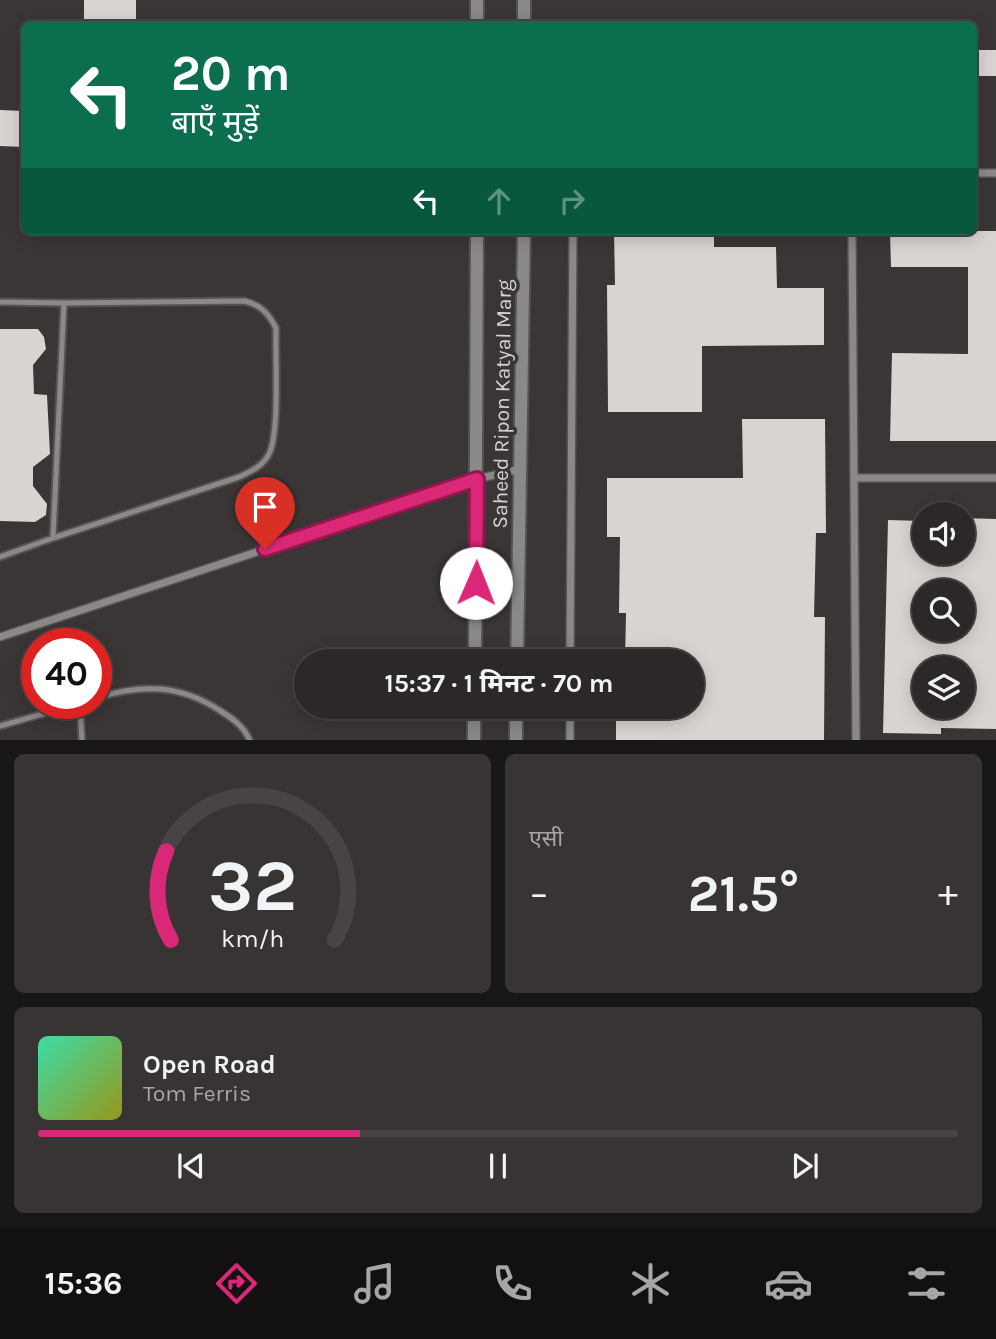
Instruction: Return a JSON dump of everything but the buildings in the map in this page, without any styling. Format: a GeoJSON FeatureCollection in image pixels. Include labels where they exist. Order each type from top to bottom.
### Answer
{"type":"FeatureCollection","features":[{"type":"Feature","properties":{"kind":"street"},"geometry":{"type":"LineString","coordinates":[[477,0],[477,21]]}},
{"type":"Feature","properties":{"kind":"street"},"geometry":{"type":"LineString","coordinates":[[524,0],[524,21]]}},
{"type":"Feature","properties":{"kind":"street"},"geometry":{"type":"LineString","coordinates":[[977,173],[996,173]]}},
{"type":"Feature","properties":{"kind":"street","name":"Saheed Ripon Katyal Marg"},"geometry":{"type":"LineString","coordinates":[[475,649],[477,235]]}},
{"type":"Feature","properties":{"kind":"street","name":"Saheed Ripon Katyal Marg"},"geometry":{"type":"LineString","coordinates":[[517,649],[524,235]]}},
{"type":"Feature","properties":{"kind":"street"},"geometry":{"type":"LineString","coordinates":[[570,649],[573,235]]}},
{"type":"Feature","properties":{"kind":"street"},"geometry":{"type":"LineString","coordinates":[[852,235],[856,740]]}},
{"type":"Feature","properties":{"kind":"street"},"geometry":{"type":"LineString","coordinates":[[0,637],[477,479],[520,469]]}},
{"type":"Feature","properties":{"kind":"street"},"geometry":{"type":"LineString","coordinates":[[854,478],[996,478]]}},
{"type":"Feature","properties":{"kind":"street"},"geometry":{"type":"LineString","coordinates":[[474,719],[474,740]]}},
{"type":"Feature","properties":{"kind":"street"},"geometry":{"type":"LineString","coordinates":[[516,719],[516,740]]}},
{"type":"Feature","properties":{"kind":"street"},"geometry":{"type":"LineString","coordinates":[[570,719],[570,740]]}},
{"type":"Feature","properties":{"kind":"lane"},"geometry":{"type":"LineString","coordinates":[[0,302],[245,302],[261,306],[276,328],[274,438],[268,456],[256,468],[239,477],[0,557]]}},
{"type":"Feature","properties":{"kind":"lane"},"geometry":{"type":"LineString","coordinates":[[53,538],[64,303]]}},
{"type":"Feature","properties":{"kind":"lane"},"geometry":{"type":"LineString","coordinates":[[112,695],[143,688],[172,689],[200,698],[234,719],[250,740]]}},
{"type":"Feature","properties":{"kind":"lane"},"geometry":{"type":"LineString","coordinates":[[0,726],[25,719]]}},
{"type":"Feature","properties":{"kind":"lane"},"geometry":{"type":"LineString","coordinates":[[80,719],[82,740]]}},
{"type":"Feature","properties":{"kind":"route"},"geometry":{"type":"LineString","coordinates":[[265,549],[477,479],[476,583]]}}]}
